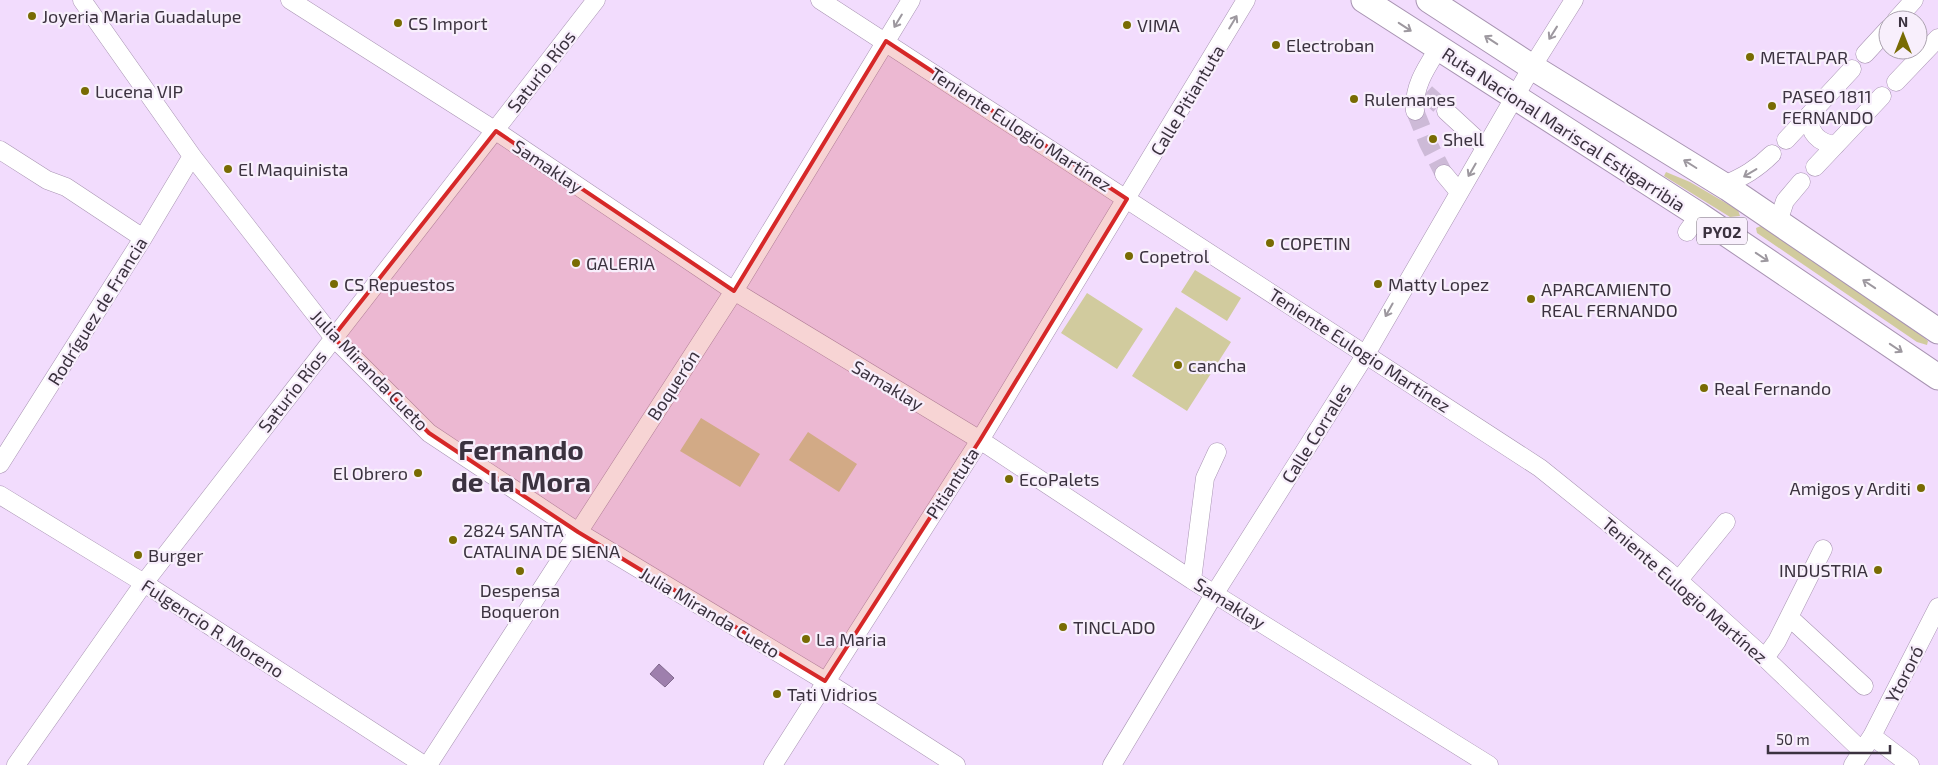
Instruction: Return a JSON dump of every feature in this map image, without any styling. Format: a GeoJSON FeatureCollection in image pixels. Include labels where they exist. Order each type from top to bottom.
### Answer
{"type":"FeatureCollection","features":[{"type":"Feature","properties":{"kind":"highway","name":"Ruta Nacional Mariscal Estigarribia"},"geometry":{"type":"LineString","coordinates":[[1364,0],[1514,98],[1693,223],[1938,377]]}},
{"type":"Feature","properties":{"kind":"highway","name":"Ruta Nacional Mariscal Estigarribia"},"geometry":{"type":"LineString","coordinates":[[1430,0],[1532,67],[1724,185],[1938,331]]}},
{"type":"Feature","properties":{"kind":"street","name":"Julia Miranda Cueto"},"geometry":{"type":"LineString","coordinates":[[82,0],[192,156],[333,337],[429,433],[578,532],[825,681],[956,765]]}},
{"type":"Feature","properties":{"kind":"street","name":"Samaklay"},"geometry":{"type":"LineString","coordinates":[[290,0],[496,131],[734,291],[980,440],[1192,580],[1489,765]]}},
{"type":"Feature","properties":{"kind":"street","name":"Saturio Ríos"},"geometry":{"type":"LineString","coordinates":[[16,765],[144,583],[596,0]]}},
{"type":"Feature","properties":{"kind":"street","name":"Teniente Eulogio Martínez"},"geometry":{"type":"LineString","coordinates":[[820,0],[886,41],[1540,468],[1678,581],[1765,658],[1858,758]]}},
{"type":"Feature","properties":{"kind":"street","name":"Boquerón"},"geometry":{"type":"LineString","coordinates":[[428,765],[734,291],[911,0]]}},
{"type":"Feature","properties":{"kind":"street","name":"Calle Pitiantuta"},"geometry":{"type":"LineString","coordinates":[[1128,199],[1246,0]]}},
{"type":"Feature","properties":{"kind":"street","name":"Calle Corrales"},"geometry":{"type":"LineString","coordinates":[[1112,765],[1215,593],[1366,354],[1532,67],[1574,0]]}},
{"type":"Feature","properties":{"kind":"street"},"geometry":{"type":"LineString","coordinates":[[1905,10],[1914,0]]}},
{"type":"Feature","properties":{"kind":"street"},"geometry":{"type":"LineString","coordinates":[[1896,82],[1938,38]]}},
{"type":"Feature","properties":{"kind":"street"},"geometry":{"type":"LineString","coordinates":[[1865,54],[1878,40]]}},
{"type":"Feature","properties":{"kind":"street"},"geometry":{"type":"LineString","coordinates":[[1415,111],[1414,98],[1423,87],[1438,49]]}},
{"type":"Feature","properties":{"kind":"street"},"geometry":{"type":"LineString","coordinates":[[1786,140],[1852,69]]}},
{"type":"Feature","properties":{"kind":"street"},"geometry":{"type":"LineString","coordinates":[[1815,167],[1882,96]]}},
{"type":"Feature","properties":{"kind":"street"},"geometry":{"type":"LineString","coordinates":[[1446,111],[1485,147]]}},
{"type":"Feature","properties":{"kind":"street"},"geometry":{"type":"LineString","coordinates":[[1809,115],[1809,124],[1813,135],[1822,142],[1836,145]]}},
{"type":"Feature","properties":{"kind":"street"},"geometry":{"type":"LineString","coordinates":[[0,150],[47,180],[66,188],[143,238]]}},
{"type":"Feature","properties":{"kind":"street"},"geometry":{"type":"LineString","coordinates":[[1724,185],[1746,176],[1760,167],[1772,154]]}},
{"type":"Feature","properties":{"kind":"street","name":"Rodríguez de Francia"},"geometry":{"type":"LineString","coordinates":[[0,464],[143,238],[192,156]]}},
{"type":"Feature","properties":{"kind":"street"},"geometry":{"type":"LineString","coordinates":[[1444,174],[1459,192]]}},
{"type":"Feature","properties":{"kind":"street"},"geometry":{"type":"LineString","coordinates":[[1778,222],[1785,201],[1801,182]]}},
{"type":"Feature","properties":{"kind":"street","name":"Pitiantuta"},"geometry":{"type":"LineString","coordinates":[[773,765],[980,440],[1128,199]]}},
{"type":"Feature","properties":{"kind":"street"},"geometry":{"type":"LineString","coordinates":[[1192,580],[1205,478],[1217,452]]}},
{"type":"Feature","properties":{"kind":"street","name":"Fulgencio R. Moreno"},"geometry":{"type":"LineString","coordinates":[[0,495],[144,583],[424,765]]}},
{"type":"Feature","properties":{"kind":"street"},"geometry":{"type":"LineString","coordinates":[[1678,581],[1726,522]]}},
{"type":"Feature","properties":{"kind":"street"},"geometry":{"type":"LineString","coordinates":[[1765,658],[1789,618],[1823,549]]}},
{"type":"Feature","properties":{"kind":"street","name":"Ytororó"},"geometry":{"type":"LineString","coordinates":[[1858,758],[1872,736],[1938,607]]}},
{"type":"Feature","properties":{"kind":"street"},"geometry":{"type":"LineString","coordinates":[[1789,618],[1864,686]]}},
{"type":"Feature","properties":{"kind":"street"},"geometry":{"type":"LineString","coordinates":[[1872,736],[1910,765]]}},
{"type":"Feature","properties":{"kind":"highlighted area"},"geometry":{"type":"Polygon","coordinates":[[[886,41],[1127,199],[980,440],[825,681],[578,532],[429,433],[333,337],[496,131],[734,291],[886,41]]]}},
{"type":"Feature","properties":{"kind":"shaded area"},"geometry":{"type":"Polygon","coordinates":[[[1666,172],[1690,182],[1738,210],[1740,216],[1730,217],[1664,176],[1666,172]]]}},
{"type":"Feature","properties":{"kind":"shaded area"},"geometry":{"type":"Polygon","coordinates":[[[1763,225],[1922,336],[1928,341],[1927,345],[1917,342],[1757,233],[1756,228],[1763,225]]]}},
{"type":"Feature","properties":{"kind":"shaded area"},"geometry":{"type":"Polygon","coordinates":[[[1195,270],[1241,298],[1227,321],[1181,292],[1195,270]]]}},
{"type":"Feature","properties":{"kind":"shaded area","name":"cancha"},"geometry":{"type":"Polygon","coordinates":[[[1087,293],[1143,329],[1117,369],[1061,333],[1087,293]]]}},
{"type":"Feature","properties":{"kind":"shaded area","name":"cancha"},"geometry":{"type":"Polygon","coordinates":[[[1176,307],[1231,342],[1187,411],[1132,376],[1176,307]]]}},
{"type":"Feature","properties":{"kind":"shaded area"},"geometry":{"type":"Polygon","coordinates":[[[701,418],[760,454],[740,487],[680,451],[701,418]]]}},
{"type":"Feature","properties":{"kind":"shaded area"},"geometry":{"type":"Polygon","coordinates":[[[808,432],[857,464],[839,492],[789,460],[808,432]]]}},
{"type":"Feature","properties":{"kind":"shaded area"},"geometry":{"type":"Polygon","coordinates":[[[659,664],[674,678],[665,687],[650,674],[659,664]]]}},
{"type":"Feature","properties":{"kind":"tunnel"},"geometry":{"type":"LineString","coordinates":[[1426,93],[1446,111]]}},
{"type":"Feature","properties":{"kind":"tunnel"},"geometry":{"type":"LineString","coordinates":[[1415,111],[1428,143],[1444,174]]}},
{"type":"Feature","properties":{"kind":"place","name":"Joyeria Maria Guadalupe"},"geometry":{"type":"Point","coordinates":[32,16]}},
{"type":"Feature","properties":{"kind":"place","name":"CS Import"},"geometry":{"type":"Point","coordinates":[398,23]}},
{"type":"Feature","properties":{"kind":"place","name":"VIMA"},"geometry":{"type":"Point","coordinates":[1127,25]}},
{"type":"Feature","properties":{"kind":"place","name":"Electroban"},"geometry":{"type":"Point","coordinates":[1276,45]}},
{"type":"Feature","properties":{"kind":"place","name":"METALPAR"},"geometry":{"type":"Point","coordinates":[1750,57]}},
{"type":"Feature","properties":{"kind":"place","name":"Lucena VIP"},"geometry":{"type":"Point","coordinates":[85,91]}},
{"type":"Feature","properties":{"kind":"place","name":"Rulemanes"},"geometry":{"type":"Point","coordinates":[1354,99]}},
{"type":"Feature","properties":{"kind":"place","name":"PASEO 1811 FERNANDO"},"geometry":{"type":"Point","coordinates":[1772,106]}},
{"type":"Feature","properties":{"kind":"place","name":"Shell"},"geometry":{"type":"Point","coordinates":[1433,139]}},
{"type":"Feature","properties":{"kind":"place","name":"El Maquinista"},"geometry":{"type":"Point","coordinates":[228,169]}},
{"type":"Feature","properties":{"kind":"place","name":"COPETIN"},"geometry":{"type":"Point","coordinates":[1270,243]}},
{"type":"Feature","properties":{"kind":"place","name":"Copetrol"},"geometry":{"type":"Point","coordinates":[1129,256]}},
{"type":"Feature","properties":{"kind":"place","name":"GALERIA"},"geometry":{"type":"Point","coordinates":[576,263]}},
{"type":"Feature","properties":{"kind":"place","name":"CS Repuestos"},"geometry":{"type":"Point","coordinates":[334,284]}},
{"type":"Feature","properties":{"kind":"place","name":"Matty Lopez"},"geometry":{"type":"Point","coordinates":[1378,284]}},
{"type":"Feature","properties":{"kind":"place","name":"APARCAMIENTO REAL FERNANDO"},"geometry":{"type":"Point","coordinates":[1531,299]}},
{"type":"Feature","properties":{"kind":"place","name":"cancha"},"geometry":{"type":"Point","coordinates":[1178,365]}},
{"type":"Feature","properties":{"kind":"place","name":"Real Fernando"},"geometry":{"type":"Point","coordinates":[1704,388]}},
{"type":"Feature","properties":{"kind":"place","name":"El Obrero"},"geometry":{"type":"Point","coordinates":[418,473]}},
{"type":"Feature","properties":{"kind":"place","name":"EcoPalets"},"geometry":{"type":"Point","coordinates":[1009,479]}},
{"type":"Feature","properties":{"kind":"place","name":"Amigos y Arditi"},"geometry":{"type":"Point","coordinates":[1921,488]}},
{"type":"Feature","properties":{"kind":"place","name":"2824 SANTA CATALINA DE SIENA"},"geometry":{"type":"Point","coordinates":[453,540]}},
{"type":"Feature","properties":{"kind":"place","name":"Burger"},"geometry":{"type":"Point","coordinates":[138,555]}},
{"type":"Feature","properties":{"kind":"place","name":"INDUSTRIA"},"geometry":{"type":"Point","coordinates":[1878,570]}},
{"type":"Feature","properties":{"kind":"place","name":"Despensa Boqueron"},"geometry":{"type":"Point","coordinates":[520,571]}},
{"type":"Feature","properties":{"kind":"place","name":"TINCLADO"},"geometry":{"type":"Point","coordinates":[1063,627]}},
{"type":"Feature","properties":{"kind":"place","name":"La Maria"},"geometry":{"type":"Point","coordinates":[806,639]}},
{"type":"Feature","properties":{"kind":"place","name":"Tati Vidrios"},"geometry":{"type":"Point","coordinates":[777,694]}},
{"type":"Feature","properties":{"kind":"district","name":"Fernando de la Mora"},"geometry":{"type":"Point","coordinates":[521,465]}}]}
